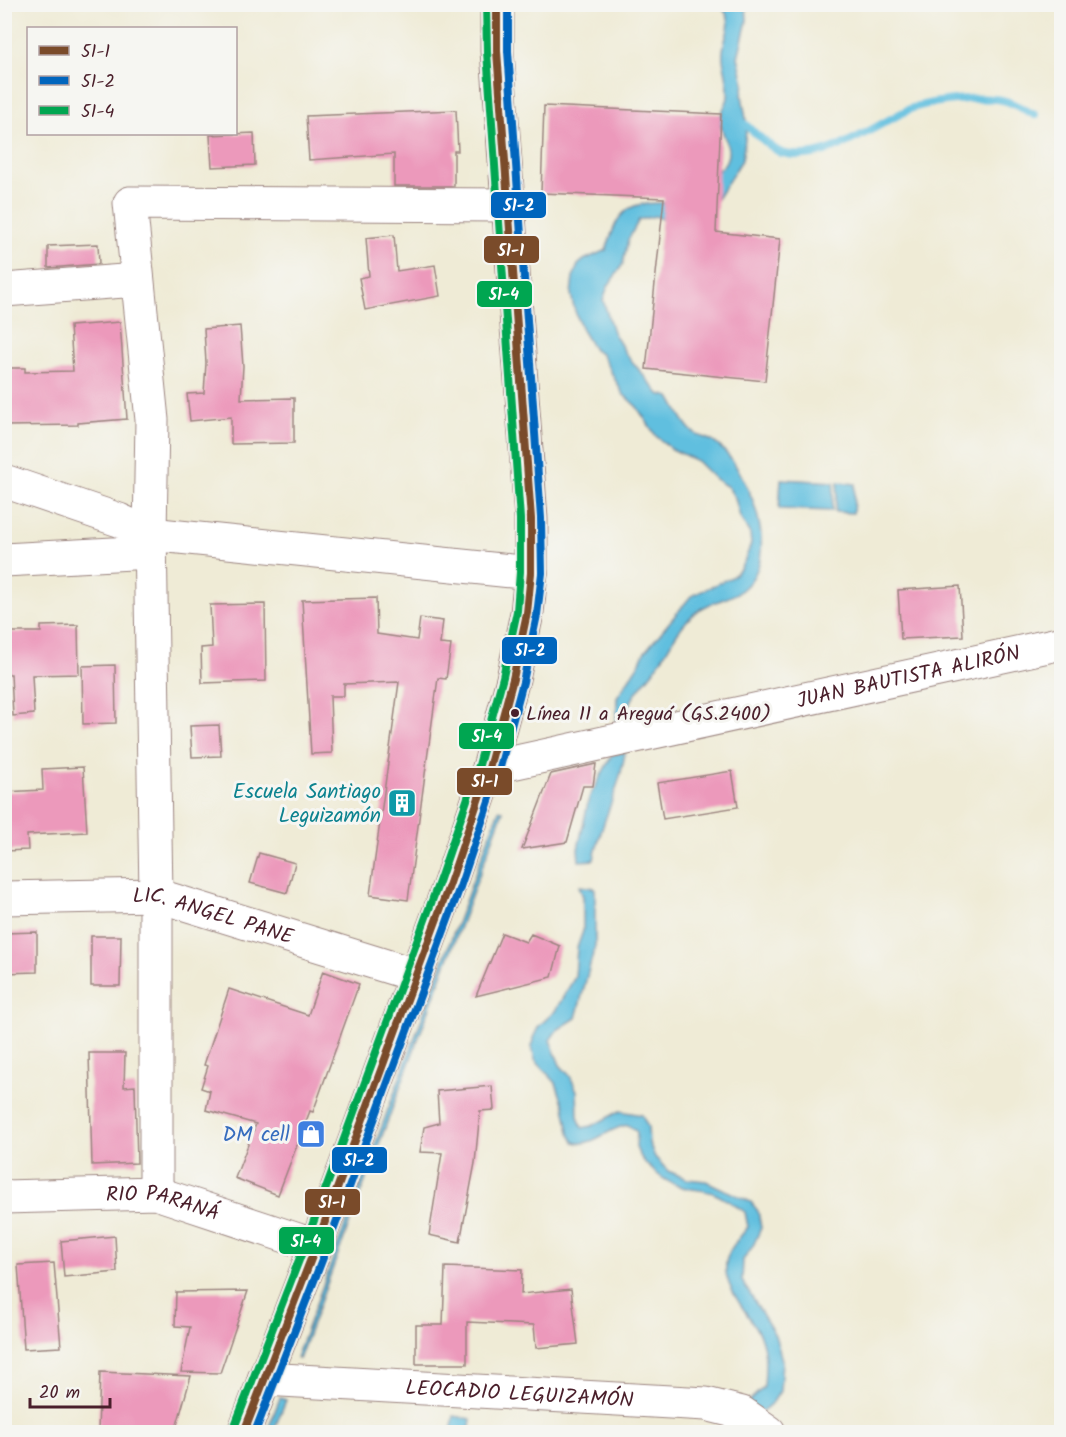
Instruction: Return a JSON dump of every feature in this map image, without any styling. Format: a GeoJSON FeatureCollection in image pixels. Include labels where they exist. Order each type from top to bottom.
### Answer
{"type":"FeatureCollection","features":[{"type":"Feature","properties":{"kind":"street"},"geometry":{"type":"LineString","coordinates":[[244,1432],[316,1246],[450,883],[489,768],[513,679],[527,613],[531,573],[531,519],[497,51],[497,4]]}},
{"type":"Feature","properties":{"kind":"street"},"geometry":{"type":"LineString","coordinates":[[156,1193],[156,895],[150,543],[152,420],[130,203],[508,205]]}},
{"type":"Feature","properties":{"kind":"street"},"geometry":{"type":"LineString","coordinates":[[4,290],[137,280]]}},
{"type":"Feature","properties":{"kind":"street"},"geometry":{"type":"LineString","coordinates":[[4,481],[119,520],[150,543]]}},
{"type":"Feature","properties":{"kind":"street"},"geometry":{"type":"LineString","coordinates":[[4,560],[150,543],[531,573]]}},
{"type":"Feature","properties":{"kind":"street","name":"JUAN BAUTISTA ALIRÓN"},"geometry":{"type":"LineString","coordinates":[[489,768],[1062,643]]}},
{"type":"Feature","properties":{"kind":"street","name":"LIC. ANGEL PANE"},"geometry":{"type":"LineString","coordinates":[[4,898],[156,895],[415,975]]}},
{"type":"Feature","properties":{"kind":"street","name":"RIO PARANÁ"},"geometry":{"type":"LineString","coordinates":[[4,1197],[156,1193],[316,1246]]}},
{"type":"Feature","properties":{"kind":"street","name":"LEOCADIO LEGUIZAMÓN"},"geometry":{"type":"LineString","coordinates":[[264,1379],[706,1404],[742,1413],[769,1432]]}},
{"type":"Feature","properties":{"kind":"water"},"geometry":{"type":"Polygon","coordinates":[[[719,5],[746,5],[747,21],[738,57],[744,83],[742,95],[747,125],[742,160],[717,199],[670,223],[655,216],[639,220],[628,240],[623,264],[608,286],[603,300],[613,332],[626,354],[659,394],[670,397],[689,429],[719,446],[737,468],[747,486],[758,516],[761,532],[759,563],[753,577],[738,593],[707,605],[689,619],[633,698],[626,725],[616,726],[617,697],[644,653],[691,596],[732,577],[740,569],[751,544],[750,534],[740,517],[735,498],[728,487],[715,479],[697,461],[670,448],[656,436],[637,407],[623,394],[601,354],[594,350],[582,330],[571,294],[573,278],[578,265],[606,250],[616,223],[627,210],[638,205],[681,199],[711,177],[726,161],[728,151],[720,121],[728,96],[723,51],[729,25],[725,12],[719,5]]]}},
{"type":"Feature","properties":{"kind":"water"},"geometry":{"type":"Polygon","coordinates":[[[781,479],[834,482],[832,511],[779,509],[781,479]]]}},
{"type":"Feature","properties":{"kind":"water"},"geometry":{"type":"Polygon","coordinates":[[[838,482],[855,484],[853,513],[835,512],[838,482]]]}},
{"type":"Feature","properties":{"kind":"water"},"geometry":{"type":"Polygon","coordinates":[[[625,752],[619,780],[594,860],[579,861],[578,849],[589,798],[612,755],[625,752]]]}},
{"type":"Feature","properties":{"kind":"water"},"geometry":{"type":"Polygon","coordinates":[[[499,810],[503,811],[299,1359],[296,1358],[499,810]]]}},
{"type":"Feature","properties":{"kind":"water"},"geometry":{"type":"Polygon","coordinates":[[[579,886],[595,888],[595,946],[576,1018],[557,1030],[550,1040],[560,1065],[570,1076],[577,1091],[578,1116],[582,1128],[592,1126],[620,1111],[642,1115],[648,1127],[649,1143],[655,1157],[668,1171],[687,1179],[706,1181],[751,1202],[758,1211],[761,1228],[753,1246],[743,1260],[742,1281],[775,1335],[782,1360],[780,1391],[773,1402],[761,1412],[747,1403],[764,1387],[764,1348],[755,1326],[735,1296],[726,1275],[729,1253],[748,1227],[745,1212],[713,1193],[680,1187],[658,1175],[638,1153],[637,1132],[628,1125],[614,1129],[594,1140],[574,1142],[569,1132],[564,1106],[556,1083],[535,1060],[532,1047],[533,1038],[539,1026],[555,1011],[575,977],[577,948],[583,931],[583,897],[579,886]]]}},
{"type":"Feature","properties":{"kind":"water"},"geometry":{"type":"Polygon","coordinates":[[[280,1398],[286,1400],[273,1432],[267,1432],[280,1398]]]}},
{"type":"Feature","properties":{"kind":"water"},"geometry":{"type":"Polygon","coordinates":[[[454,1416],[471,1419],[469,1432],[451,1432],[454,1416]]]}},
{"type":"Feature","properties":{"kind":"building"},"geometry":{"type":"Polygon","coordinates":[[[544,106],[721,114],[716,232],[780,239],[765,381],[646,369],[664,198],[541,193],[544,106]]]}},
{"type":"Feature","properties":{"kind":"building"},"geometry":{"type":"Polygon","coordinates":[[[456,110],[458,151],[454,151],[454,186],[394,186],[394,154],[309,160],[306,116],[456,110]]]}},
{"type":"Feature","properties":{"kind":"building"},"geometry":{"type":"Polygon","coordinates":[[[254,133],[255,165],[212,167],[210,135],[254,133]]]}},
{"type":"Feature","properties":{"kind":"building"},"geometry":{"type":"Polygon","coordinates":[[[394,235],[397,271],[435,265],[440,296],[365,310],[359,278],[369,276],[366,238],[394,235]]]}},
{"type":"Feature","properties":{"kind":"building"},"geometry":{"type":"Polygon","coordinates":[[[98,244],[99,264],[48,268],[48,246],[98,244]]]}},
{"type":"Feature","properties":{"kind":"building"},"geometry":{"type":"Polygon","coordinates":[[[120,322],[127,419],[78,423],[78,425],[4,426],[4,368],[25,368],[25,372],[73,371],[70,326],[120,322]]]}},
{"type":"Feature","properties":{"kind":"building"},"geometry":{"type":"Polygon","coordinates":[[[240,326],[243,366],[241,399],[294,398],[294,443],[231,444],[231,417],[190,421],[187,394],[204,393],[206,363],[204,329],[240,326]]]}},
{"type":"Feature","properties":{"kind":"building"},"geometry":{"type":"Polygon","coordinates":[[[960,586],[963,636],[901,639],[898,590],[960,586]]]}},
{"type":"Feature","properties":{"kind":"building"},"geometry":{"type":"Polygon","coordinates":[[[376,598],[377,634],[417,640],[420,618],[443,621],[440,644],[451,645],[446,679],[438,678],[408,900],[370,895],[399,682],[344,684],[344,696],[330,696],[332,753],[311,754],[302,600],[376,598]]]}},
{"type":"Feature","properties":{"kind":"building"},"geometry":{"type":"Polygon","coordinates":[[[265,604],[266,681],[202,683],[201,648],[212,647],[210,605],[265,604]]]}},
{"type":"Feature","properties":{"kind":"building"},"geometry":{"type":"Polygon","coordinates":[[[78,625],[79,674],[32,675],[34,714],[13,716],[11,674],[4,674],[4,632],[41,632],[41,626],[78,625]]]}},
{"type":"Feature","properties":{"kind":"building"},"geometry":{"type":"Polygon","coordinates":[[[115,665],[116,723],[83,724],[82,666],[115,665]]]}},
{"type":"Feature","properties":{"kind":"building"},"geometry":{"type":"Polygon","coordinates":[[[219,725],[221,756],[192,757],[190,726],[219,725]]]}},
{"type":"Feature","properties":{"kind":"building"},"geometry":{"type":"Polygon","coordinates":[[[596,764],[593,786],[583,786],[567,842],[522,849],[551,774],[596,764]]]}},
{"type":"Feature","properties":{"kind":"building"},"geometry":{"type":"Polygon","coordinates":[[[83,767],[87,832],[27,835],[28,850],[4,851],[4,792],[43,790],[42,769],[83,767]]]}},
{"type":"Feature","properties":{"kind":"building"},"geometry":{"type":"Polygon","coordinates":[[[732,771],[738,807],[663,819],[657,783],[732,771]]]}},
{"type":"Feature","properties":{"kind":"building"},"geometry":{"type":"Polygon","coordinates":[[[259,853],[295,863],[287,893],[250,883],[259,853]]]}},
{"type":"Feature","properties":{"kind":"building"},"geometry":{"type":"Polygon","coordinates":[[[37,932],[37,972],[4,973],[4,933],[37,932]]]}},
{"type":"Feature","properties":{"kind":"building"},"geometry":{"type":"Polygon","coordinates":[[[502,933],[526,942],[531,934],[560,946],[552,977],[476,996],[502,933]]]}},
{"type":"Feature","properties":{"kind":"building"},"geometry":{"type":"Polygon","coordinates":[[[91,936],[121,936],[120,986],[91,986],[91,936]]]}},
{"type":"Feature","properties":{"kind":"building"},"geometry":{"type":"Polygon","coordinates":[[[323,971],[359,984],[313,1112],[310,1111],[278,1195],[235,1178],[256,1124],[206,1110],[210,1091],[201,1088],[208,1066],[204,1065],[229,989],[308,1015],[323,971]]]}},
{"type":"Feature","properties":{"kind":"building"},"geometry":{"type":"Polygon","coordinates":[[[89,1053],[125,1053],[124,1087],[135,1086],[137,1163],[92,1165],[89,1053]]]}},
{"type":"Feature","properties":{"kind":"building"},"geometry":{"type":"Polygon","coordinates":[[[492,1086],[494,1110],[480,1111],[475,1163],[460,1242],[429,1235],[442,1153],[420,1152],[424,1127],[439,1123],[437,1091],[492,1086]]]}},
{"type":"Feature","properties":{"kind":"building"},"geometry":{"type":"Polygon","coordinates":[[[115,1236],[117,1272],[64,1277],[61,1241],[115,1236]]]}},
{"type":"Feature","properties":{"kind":"building"},"geometry":{"type":"Polygon","coordinates":[[[54,1263],[61,1347],[24,1349],[18,1265],[54,1263]]]}},
{"type":"Feature","properties":{"kind":"building"},"geometry":{"type":"Polygon","coordinates":[[[445,1267],[522,1270],[521,1294],[571,1289],[578,1344],[536,1348],[534,1325],[467,1322],[467,1364],[416,1364],[416,1325],[443,1325],[445,1267]]]}},
{"type":"Feature","properties":{"kind":"building"},"geometry":{"type":"Polygon","coordinates":[[[248,1291],[220,1373],[181,1372],[190,1327],[175,1326],[176,1292],[248,1291]]]}},
{"type":"Feature","properties":{"kind":"building"},"geometry":{"type":"Polygon","coordinates":[[[100,1372],[191,1376],[175,1432],[98,1432],[100,1372]]]}},
{"type":"Feature","properties":{"kind":"waterway"},"geometry":{"type":"LineString","coordinates":[[739,119],[778,151],[798,155],[815,154],[832,149],[910,109],[930,104],[958,100],[997,99],[1010,102],[1035,115]]}},
{"type":"Feature","properties":{"kind":"transit line","name":"51-4"},"geometry":{"type":"LineString","coordinates":[[234,1428],[306,1242],[440,879],[479,765],[503,677],[517,611],[520,519],[487,52],[486,4]]}},
{"type":"Feature","properties":{"kind":"transit line","name":"51-1"},"geometry":{"type":"LineString","coordinates":[[244,1432],[316,1246],[450,883],[489,768],[513,679],[527,613],[531,573],[531,519],[497,51],[497,4]]}},
{"type":"Feature","properties":{"kind":"transit line","name":"51-2"},"geometry":{"type":"LineString","coordinates":[[255,1432],[326,1250],[460,887],[499,771],[523,682],[537,615],[542,573],[541,518],[508,51],[508,4]]}},
{"type":"Feature","properties":{"kind":"place","name":"Línea 11 a Areguá (GS.2400)"},"geometry":{"type":"Point","coordinates":[515,713]}},
{"type":"Feature","properties":{"kind":"place","name":"Escuela Santiago Leguizamón"},"geometry":{"type":"Point","coordinates":[402,803]}},
{"type":"Feature","properties":{"kind":"place","name":"DM cell"},"geometry":{"type":"Point","coordinates":[311,1134]}}]}
